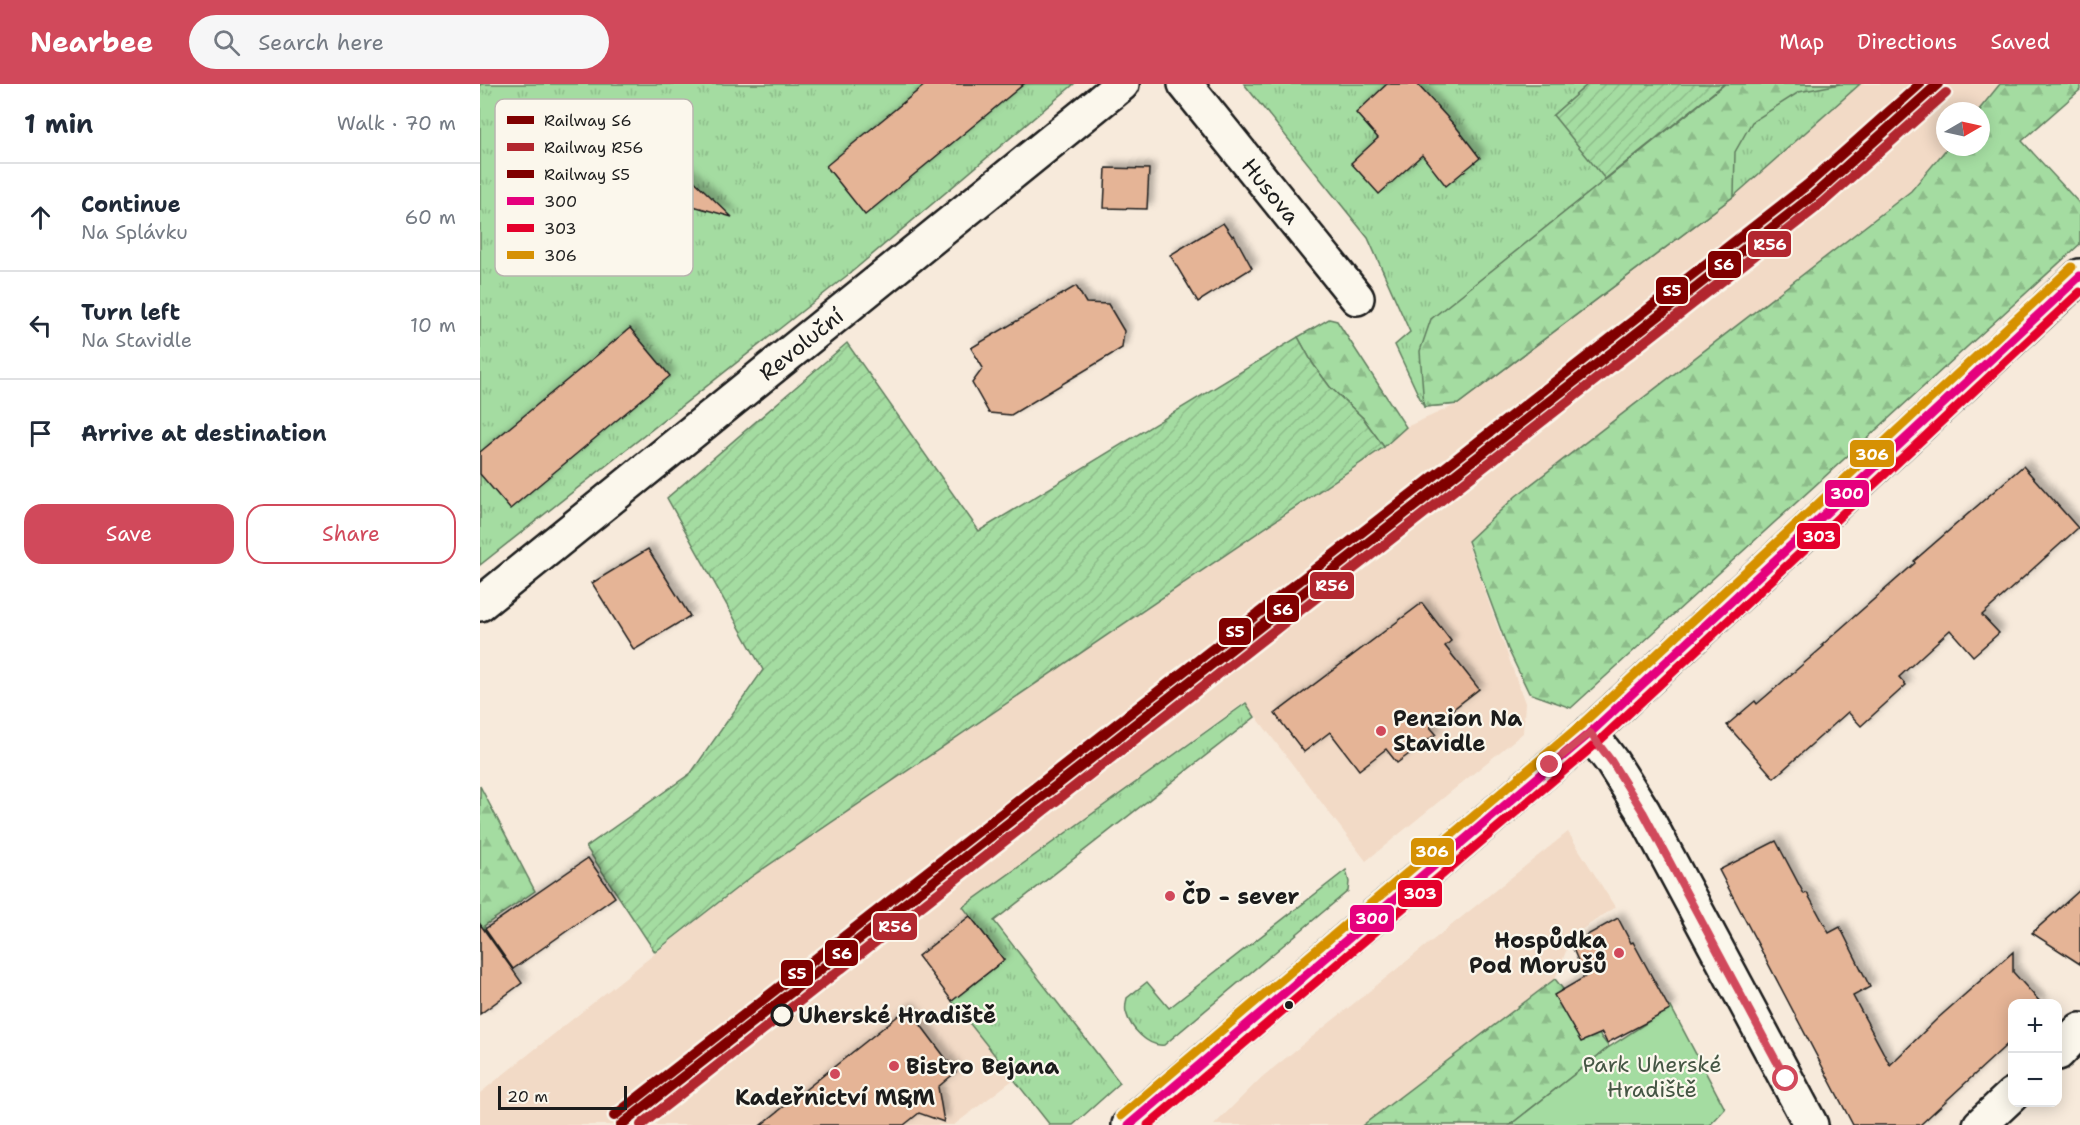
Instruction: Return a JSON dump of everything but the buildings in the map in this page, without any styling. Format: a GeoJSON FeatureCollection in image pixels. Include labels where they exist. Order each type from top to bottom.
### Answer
{"type":"FeatureCollection","features":[{"type":"Feature","properties":{"kind":"street","name":"Revoluční"},"geometry":{"type":"LineString","coordinates":[[480,604],[1122,84]]}},
{"type":"Feature","properties":{"kind":"street","name":"Husova"},"geometry":{"type":"LineString","coordinates":[[1185,84],[1358,298]]}},
{"type":"Feature","properties":{"kind":"street"},"geometry":{"type":"LineString","coordinates":[[1129,1125],[1590,733],[2080,276]]}},
{"type":"Feature","properties":{"kind":"street"},"geometry":{"type":"LineString","coordinates":[[1590,733],[1612,762],[1643,812],[1811,1125]]}},
{"type":"Feature","properties":{"kind":"street"},"geometry":{"type":"LineString","coordinates":[[2062,1049],[2080,1030]]}},
{"type":"Feature","properties":{"kind":"street"},"geometry":{"type":"LineString","coordinates":[[1980,1125],[2008,1100]]}},
{"type":"Feature","properties":{"kind":"shaded area"},"geometry":{"type":"Polygon","coordinates":[[[1860,84],[2000,84],[1985,102],[1936,102],[1936,156],[1940,156],[1911,191],[1516,496],[1467,542],[1525,703],[1523,733],[1366,861],[1245,702],[963,907],[1004,960],[952,1001],[1014,1079],[954,1125],[480,1125],[480,1093],[751,877],[1384,447],[1406,427],[1458,404],[1734,196],[1860,84]]]}},
{"type":"Feature","properties":{"kind":"shaded area"},"geometry":{"type":"Polygon","coordinates":[[[1568,832],[1615,907],[1572,936],[1555,979],[1363,1125],[1214,1125],[1262,1077],[1568,832]]]}},
{"type":"Feature","properties":{"kind":"green space"},"geometry":{"type":"Polygon","coordinates":[[[480,84],[1074,84],[854,270],[480,565],[480,84]]]}},
{"type":"Feature","properties":{"kind":"green space"},"geometry":{"type":"Polygon","coordinates":[[[1244,84],[1588,84],[1553,115],[1724,84],[1860,84],[1734,196],[1458,404],[1424,407],[1395,345],[1410,332],[1368,238],[1244,84]]]}},
{"type":"Feature","properties":{"kind":"green space"},"geometry":{"type":"Polygon","coordinates":[[[1588,84],[1724,84],[1605,179],[1553,115],[1588,84]]]}},
{"type":"Feature","properties":{"kind":"green space"},"geometry":{"type":"Polygon","coordinates":[[[1725,84],[1840,84],[1799,92],[1752,122],[1735,152],[1734,196],[1458,404],[1424,407],[1420,351],[1431,319],[1725,84]]]}},
{"type":"Feature","properties":{"kind":"green space"},"geometry":{"type":"Polygon","coordinates":[[[2000,84],[2080,84],[2080,90],[2022,141],[2080,204],[2080,244],[1571,708],[1529,693],[1508,649],[1468,541],[1516,496],[1911,191],[1940,156],[1990,156],[1990,102],[1985,102],[2000,84]]]}},
{"type":"Feature","properties":{"kind":"green space"},"geometry":{"type":"Polygon","coordinates":[[[1329,319],[1337,321],[1406,427],[1384,447],[1363,418],[1330,387],[1313,364],[1298,337],[1329,319]]]}},
{"type":"Feature","properties":{"kind":"green space"},"geometry":{"type":"Polygon","coordinates":[[[1298,337],[1313,364],[1330,387],[1363,418],[1384,447],[751,877],[655,952],[586,847],[691,773],[763,670],[667,498],[847,343],[979,531],[1298,337]]]}},
{"type":"Feature","properties":{"kind":"green space"},"geometry":{"type":"Polygon","coordinates":[[[1246,703],[1255,717],[994,921],[1120,1083],[1073,1125],[1050,1125],[952,1001],[1004,960],[963,907],[1246,703]]]}},
{"type":"Feature","properties":{"kind":"green space"},"geometry":{"type":"Polygon","coordinates":[[[480,786],[535,891],[484,926],[498,947],[480,960],[480,786]]]}},
{"type":"Feature","properties":{"kind":"green space"},"geometry":{"type":"Polygon","coordinates":[[[1346,870],[1349,882],[1348,891],[1164,1045],[1146,1040],[1131,1024],[1126,1012],[1127,998],[1147,982],[1169,1008],[1346,870]]]}},
{"type":"Feature","properties":{"kind":"green space"},"geometry":{"type":"Polygon","coordinates":[[[1555,979],[1609,1047],[1510,1125],[1363,1125],[1555,979]]]}},
{"type":"Feature","properties":{"kind":"green space","name":"Park Uherské Hradiště"},"geometry":{"type":"Polygon","coordinates":[[[1671,1007],[1725,1109],[1710,1125],[1510,1125],[1609,1047],[1671,1007]]]}},
{"type":"Feature","properties":{"kind":"rail line","name":"S5"},"geometry":{"type":"LineString","coordinates":[[614,1116],[1807,185],[1920,84]]}},
{"type":"Feature","properties":{"kind":"rail line","name":"S6"},"geometry":{"type":"LineString","coordinates":[[621,1125],[1815,194],[1938,84]]}},
{"type":"Feature","properties":{"kind":"rail line","name":"R56"},"geometry":{"type":"LineString","coordinates":[[641,1125],[1822,203],[1946,93]]}},
{"type":"Feature","properties":{"kind":"transit line","name":"306"},"geometry":{"type":"LineString","coordinates":[[1121,1116],[1582,724],[2072,267]]}},
{"type":"Feature","properties":{"kind":"transit line","name":"300"},"geometry":{"type":"LineString","coordinates":[[1129,1125],[1590,733],[2080,276]]}},
{"type":"Feature","properties":{"kind":"transit line","name":"303"},"geometry":{"type":"LineString","coordinates":[[1148,1125],[1598,742],[2080,292]]}},
{"type":"Feature","properties":{"kind":"place","name":"Penzion Na Stavidle"},"geometry":{"type":"Point","coordinates":[1381,731]}},
{"type":"Feature","properties":{"kind":"place","name":"ČD - sever"},"geometry":{"type":"Point","coordinates":[1170,896]}},
{"type":"Feature","properties":{"kind":"place","name":"Hospůdka Pod Morušů"},"geometry":{"type":"Point","coordinates":[1619,953]}},
{"type":"Feature","properties":{"kind":"place","name":"Uherské Hradiště"},"geometry":{"type":"Point","coordinates":[782,1015]}},
{"type":"Feature","properties":{"kind":"place","name":"Bistro Bejana"},"geometry":{"type":"Point","coordinates":[894,1066]}},
{"type":"Feature","properties":{"kind":"place","name":"Kadeřnictví M&M"},"geometry":{"type":"Point","coordinates":[835,1074]}},
{"type":"Feature","properties":{"kind":"route"},"geometry":{"type":"LineString","coordinates":[[1550,765],[1590,733],[1612,762],[1643,812],[1786,1079]]}}]}
